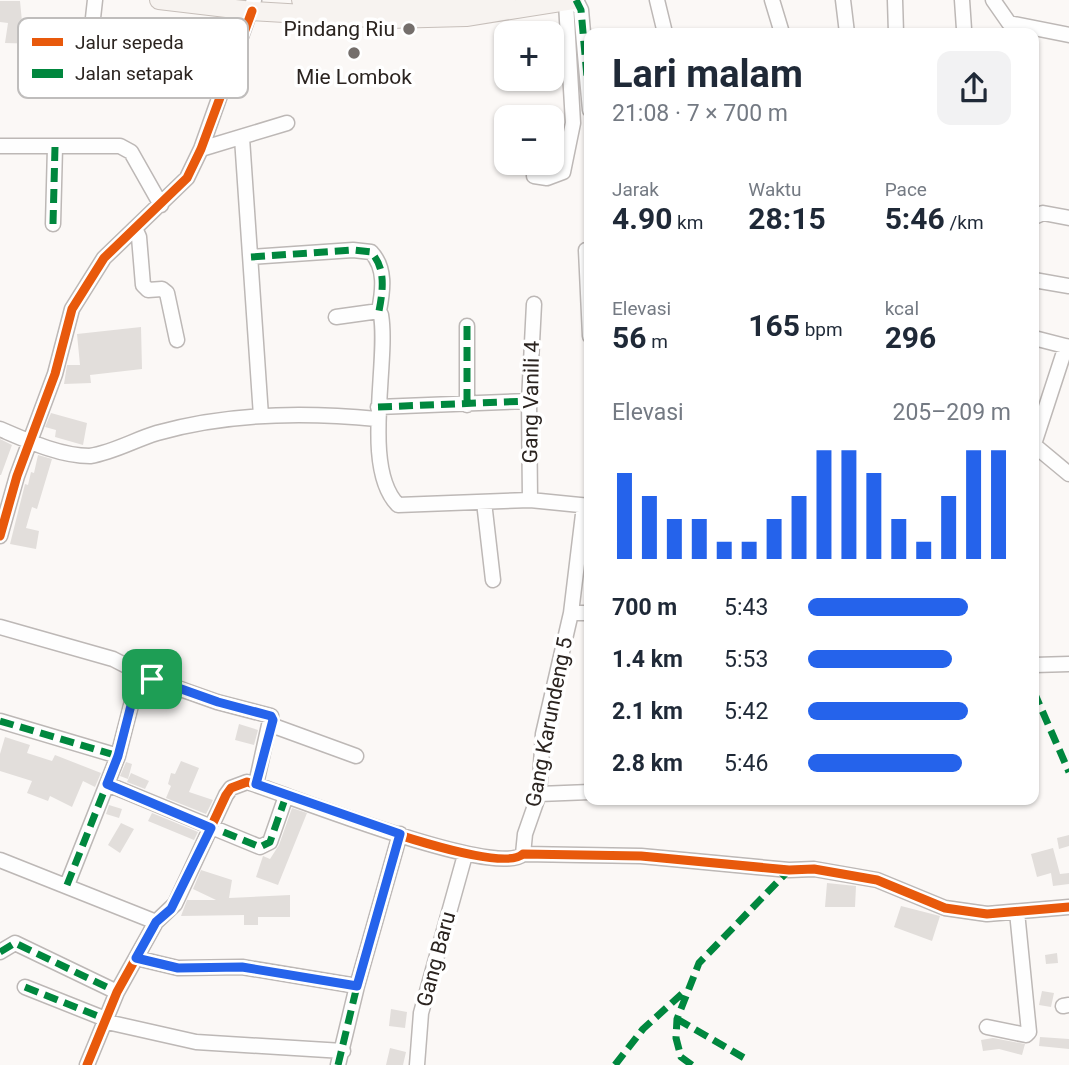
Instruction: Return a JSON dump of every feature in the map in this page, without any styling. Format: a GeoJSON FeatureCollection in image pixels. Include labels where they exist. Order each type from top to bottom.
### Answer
{"type":"FeatureCollection","features":[{"type":"Feature","properties":{"kind":"main road"},"geometry":{"type":"LineString","coordinates":[[159,0],[253,5],[389,19],[571,1]]}},
{"type":"Feature","properties":{"kind":"main road"},"geometry":{"type":"LineString","coordinates":[[302,0],[465,10],[506,0]]}},
{"type":"Feature","properties":{"kind":"street"},"geometry":{"type":"LineString","coordinates":[[92,18],[94,0]]}},
{"type":"Feature","properties":{"kind":"street"},"geometry":{"type":"LineString","coordinates":[[657,0],[665,28]]}},
{"type":"Feature","properties":{"kind":"street"},"geometry":{"type":"LineString","coordinates":[[772,0],[780,28]]}},
{"type":"Feature","properties":{"kind":"street"},"geometry":{"type":"LineString","coordinates":[[843,0],[846,28]]}},
{"type":"Feature","properties":{"kind":"street"},"geometry":{"type":"LineString","coordinates":[[895,0],[896,28]]}},
{"type":"Feature","properties":{"kind":"street"},"geometry":{"type":"LineString","coordinates":[[962,0],[964,28]]}},
{"type":"Feature","properties":{"kind":"street"},"geometry":{"type":"LineString","coordinates":[[993,0],[1009,23],[1034,28]]}},
{"type":"Feature","properties":{"kind":"street"},"geometry":{"type":"LineString","coordinates":[[571,1],[581,10],[584,43]]}},
{"type":"Feature","properties":{"kind":"street"},"geometry":{"type":"LineString","coordinates":[[534,176],[547,178],[563,172],[572,138],[571,1]]}},
{"type":"Feature","properties":{"kind":"street"},"geometry":{"type":"LineString","coordinates":[[1039,29],[1069,35]]}},
{"type":"Feature","properties":{"kind":"street"},"geometry":{"type":"LineString","coordinates":[[0,536],[29,441],[55,374],[72,309],[104,258],[187,177],[201,149],[219,98]]}},
{"type":"Feature","properties":{"kind":"street"},"geometry":{"type":"LineString","coordinates":[[201,149],[287,123]]}},
{"type":"Feature","properties":{"kind":"street"},"geometry":{"type":"LineString","coordinates":[[242,138],[261,416]]}},
{"type":"Feature","properties":{"kind":"street"},"geometry":{"type":"LineString","coordinates":[[0,146],[120,146],[131,152],[161,205]]}},
{"type":"Feature","properties":{"kind":"street"},"geometry":{"type":"LineString","coordinates":[[53,224],[55,147]]}},
{"type":"Feature","properties":{"kind":"street"},"geometry":{"type":"LineString","coordinates":[[1039,215],[1043,213],[1069,218]]}},
{"type":"Feature","properties":{"kind":"street"},"geometry":{"type":"LineString","coordinates":[[135,228],[139,237],[144,285],[148,290],[162,289],[167,293],[177,340]]}},
{"type":"Feature","properties":{"kind":"street"},"geometry":{"type":"LineString","coordinates":[[251,257],[353,250],[371,252],[380,262],[383,291],[379,311],[383,321],[378,413],[385,483],[388,496],[398,505],[530,499],[584,506]]}},
{"type":"Feature","properties":{"kind":"street"},"geometry":{"type":"LineString","coordinates":[[1039,281],[1069,286]]}},
{"type":"Feature","properties":{"kind":"street","name":"Gang Vanili 4"},"geometry":{"type":"LineString","coordinates":[[530,499],[529,401],[534,304]]}},
{"type":"Feature","properties":{"kind":"street"},"geometry":{"type":"LineString","coordinates":[[335,317],[379,311]]}},
{"type":"Feature","properties":{"kind":"street"},"geometry":{"type":"LineString","coordinates":[[467,326],[467,405]]}},
{"type":"Feature","properties":{"kind":"street"},"geometry":{"type":"LineString","coordinates":[[1039,339],[1068,346],[1039,430]]}},
{"type":"Feature","properties":{"kind":"street"},"geometry":{"type":"LineString","coordinates":[[0,429],[29,441],[79,456],[90,456],[156,433],[261,416],[378,413],[529,401]]}},
{"type":"Feature","properties":{"kind":"street"},"geometry":{"type":"LineString","coordinates":[[1039,448],[1069,474]]}},
{"type":"Feature","properties":{"kind":"street"},"geometry":{"type":"LineString","coordinates":[[484,502],[493,580]]}},
{"type":"Feature","properties":{"kind":"street","name":"Gang Karundeng 5"},"geometry":{"type":"LineString","coordinates":[[523,854],[525,834],[539,794],[543,734],[571,612],[584,526]]}},
{"type":"Feature","properties":{"kind":"street"},"geometry":{"type":"LineString","coordinates":[[571,612],[584,613]]}},
{"type":"Feature","properties":{"kind":"street"},"geometry":{"type":"LineString","coordinates":[[0,627],[113,659],[139,674],[218,702],[270,715],[271,725],[256,784]]}},
{"type":"Feature","properties":{"kind":"street"},"geometry":{"type":"LineString","coordinates":[[1039,664],[1069,664]]}},
{"type":"Feature","properties":{"kind":"street"},"geometry":{"type":"LineString","coordinates":[[67,885],[118,756],[139,674]]}},
{"type":"Feature","properties":{"kind":"street"},"geometry":{"type":"LineString","coordinates":[[0,721],[118,756]]}},
{"type":"Feature","properties":{"kind":"street"},"geometry":{"type":"LineString","coordinates":[[271,725],[356,756]]}},
{"type":"Feature","properties":{"kind":"street"},"geometry":{"type":"LineString","coordinates":[[87,1065],[117,992],[156,922],[171,909],[231,788],[240,782],[256,784],[466,855],[513,860],[523,854],[641,856],[789,870],[814,869],[877,880],[945,908],[987,914],[1069,907]]}},
{"type":"Feature","properties":{"kind":"street"},"geometry":{"type":"LineString","coordinates":[[107,784],[256,846],[264,846],[270,842],[286,796]]}},
{"type":"Feature","properties":{"kind":"street"},"geometry":{"type":"LineString","coordinates":[[539,794],[584,792]]}},
{"type":"Feature","properties":{"kind":"street"},"geometry":{"type":"LineString","coordinates":[[24,987],[107,1021],[196,1042],[341,1058],[357,986],[400,834]]}},
{"type":"Feature","properties":{"kind":"street","name":"Gang Baru"},"geometry":{"type":"LineString","coordinates":[[417,1065],[421,1013],[466,855]]}},
{"type":"Feature","properties":{"kind":"street"},"geometry":{"type":"LineString","coordinates":[[0,860],[156,922]]}},
{"type":"Feature","properties":{"kind":"street"},"geometry":{"type":"LineString","coordinates":[[988,1027],[1026,1035],[1029,1032],[1017,912]]}},
{"type":"Feature","properties":{"kind":"street"},"geometry":{"type":"LineString","coordinates":[[0,952],[15,943],[117,992]]}},
{"type":"Feature","properties":{"kind":"street"},"geometry":{"type":"LineString","coordinates":[[136,958],[178,968],[242,967],[357,986]]}},
{"type":"Feature","properties":{"kind":"building"},"geometry":{"type":"Polygon","coordinates":[[[0,1],[20,1],[22,18],[18,18],[18,43],[5,43],[8,23],[0,22],[0,1]]]}},
{"type":"Feature","properties":{"kind":"building"},"geometry":{"type":"Polygon","coordinates":[[[141,327],[142,369],[90,375],[91,383],[64,384],[67,365],[80,365],[77,334],[141,327]]]}},
{"type":"Feature","properties":{"kind":"building"},"geometry":{"type":"Polygon","coordinates":[[[51,413],[87,423],[83,445],[55,437],[56,430],[45,427],[51,413]]]}},
{"type":"Feature","properties":{"kind":"building"},"geometry":{"type":"Polygon","coordinates":[[[0,439],[12,445],[1,475],[0,475],[0,439]]]}},
{"type":"Feature","properties":{"kind":"building"},"geometry":{"type":"Polygon","coordinates":[[[38,455],[52,459],[37,509],[32,507],[26,528],[39,531],[36,549],[10,544],[25,484],[28,485],[31,472],[34,473],[38,455]]]}},
{"type":"Feature","properties":{"kind":"building"},"geometry":{"type":"Polygon","coordinates":[[[239,724],[258,730],[254,745],[235,740],[239,724]]]}},
{"type":"Feature","properties":{"kind":"building"},"geometry":{"type":"Polygon","coordinates":[[[5,737],[30,745],[27,753],[52,761],[55,755],[101,773],[95,787],[83,781],[72,807],[50,796],[48,801],[27,793],[32,781],[0,771],[0,754],[5,737]]]}},
{"type":"Feature","properties":{"kind":"building"},"geometry":{"type":"Polygon","coordinates":[[[181,761],[199,768],[189,792],[213,800],[206,814],[166,798],[171,786],[168,784],[171,773],[175,774],[181,761]]]}},
{"type":"Feature","properties":{"kind":"building"},"geometry":{"type":"Polygon","coordinates":[[[126,762],[132,764],[128,779],[120,776],[126,762]]]}},
{"type":"Feature","properties":{"kind":"building"},"geometry":{"type":"Polygon","coordinates":[[[131,773],[149,781],[145,789],[127,782],[131,773]]]}},
{"type":"Feature","properties":{"kind":"building"},"geometry":{"type":"Polygon","coordinates":[[[109,805],[122,809],[119,818],[106,814],[109,805]]]}},
{"type":"Feature","properties":{"kind":"building"},"geometry":{"type":"Polygon","coordinates":[[[292,808],[307,813],[278,885],[256,877],[263,856],[270,859],[279,845],[292,808]]]}},
{"type":"Feature","properties":{"kind":"building"},"geometry":{"type":"Polygon","coordinates":[[[152,813],[198,832],[194,840],[148,821],[152,813]]]}},
{"type":"Feature","properties":{"kind":"building"},"geometry":{"type":"Polygon","coordinates":[[[121,823],[134,829],[120,853],[108,845],[121,823]]]}},
{"type":"Feature","properties":{"kind":"building"},"geometry":{"type":"Polygon","coordinates":[[[1069,835],[1069,846],[1059,849],[1057,838],[1069,835]]]}},
{"type":"Feature","properties":{"kind":"building"},"geometry":{"type":"Polygon","coordinates":[[[1053,848],[1060,874],[1069,873],[1069,884],[1053,886],[1051,873],[1037,877],[1031,854],[1053,848]]]}},
{"type":"Feature","properties":{"kind":"building"},"geometry":{"type":"Polygon","coordinates":[[[201,870],[232,880],[229,898],[290,895],[290,917],[258,917],[258,925],[244,925],[244,915],[181,916],[187,900],[216,900],[193,889],[201,870]]]}},
{"type":"Feature","properties":{"kind":"building"},"geometry":{"type":"Polygon","coordinates":[[[827,883],[856,886],[855,907],[825,907],[827,883]]]}},
{"type":"Feature","properties":{"kind":"building"},"geometry":{"type":"Polygon","coordinates":[[[901,906],[940,916],[932,941],[894,927],[901,906]]]}},
{"type":"Feature","properties":{"kind":"building"},"geometry":{"type":"Polygon","coordinates":[[[1057,953],[1058,963],[1046,964],[1045,955],[1057,953]]]}},
{"type":"Feature","properties":{"kind":"building"},"geometry":{"type":"Polygon","coordinates":[[[1042,991],[1054,993],[1051,1007],[1039,1005],[1042,991]]]}},
{"type":"Feature","properties":{"kind":"building"},"geometry":{"type":"Polygon","coordinates":[[[391,1009],[407,1012],[405,1028],[389,1026],[391,1009]]]}},
{"type":"Feature","properties":{"kind":"building"},"geometry":{"type":"Polygon","coordinates":[[[1040,1037],[1069,1039],[1069,1049],[1039,1046],[1040,1037]]]}},
{"type":"Feature","properties":{"kind":"building"},"geometry":{"type":"Polygon","coordinates":[[[993,1038],[1025,1044],[1022,1055],[999,1049],[983,1051],[981,1040],[993,1038]]]}},
{"type":"Feature","properties":{"kind":"building"},"geometry":{"type":"Polygon","coordinates":[[[390,1048],[406,1052],[403,1065],[386,1065],[390,1048]]]}},
{"type":"Feature","properties":{"kind":"marked path"},"geometry":{"type":"LineString","coordinates":[[576,0],[581,10],[584,43]]}},
{"type":"Feature","properties":{"kind":"marked path"},"geometry":{"type":"LineString","coordinates":[[53,224],[55,147]]}},
{"type":"Feature","properties":{"kind":"marked path"},"geometry":{"type":"LineString","coordinates":[[251,257],[353,250],[371,252],[381,272],[379,311]]}},
{"type":"Feature","properties":{"kind":"marked path"},"geometry":{"type":"LineString","coordinates":[[467,326],[467,405]]}},
{"type":"Feature","properties":{"kind":"marked path"},"geometry":{"type":"LineString","coordinates":[[378,407],[529,401]]}},
{"type":"Feature","properties":{"kind":"marked path"},"geometry":{"type":"LineString","coordinates":[[67,885],[118,756],[139,674]]}},
{"type":"Feature","properties":{"kind":"marked path"},"geometry":{"type":"LineString","coordinates":[[1039,703],[1069,772]]}},
{"type":"Feature","properties":{"kind":"marked path"},"geometry":{"type":"LineString","coordinates":[[0,721],[118,756]]}},
{"type":"Feature","properties":{"kind":"marked path"},"geometry":{"type":"LineString","coordinates":[[107,784],[260,847],[270,842],[286,796]]}},
{"type":"Feature","properties":{"kind":"marked path"},"geometry":{"type":"LineString","coordinates":[[338,1065],[357,986],[400,834]]}},
{"type":"Feature","properties":{"kind":"marked path"},"geometry":{"type":"LineString","coordinates":[[692,1065],[681,1057],[676,1038],[677,1019],[699,963],[789,870]]}},
{"type":"Feature","properties":{"kind":"marked path"},"geometry":{"type":"LineString","coordinates":[[0,952],[15,943],[117,992]]}},
{"type":"Feature","properties":{"kind":"marked path"},"geometry":{"type":"LineString","coordinates":[[25,987],[108,1020]]}},
{"type":"Feature","properties":{"kind":"marked path"},"geometry":{"type":"LineString","coordinates":[[615,1065],[643,1029],[685,991]]}},
{"type":"Feature","properties":{"kind":"marked path"},"geometry":{"type":"LineString","coordinates":[[677,1019],[746,1059]]}},
{"type":"Feature","properties":{"kind":"cycle path"},"geometry":{"type":"LineString","coordinates":[[248,22],[252,11]]}},
{"type":"Feature","properties":{"kind":"cycle path"},"geometry":{"type":"LineString","coordinates":[[0,536],[17,476],[55,374],[72,309],[104,258],[187,178],[220,98]]}},
{"type":"Feature","properties":{"kind":"cycle path"},"geometry":{"type":"LineString","coordinates":[[87,1065],[117,992],[156,922],[175,904],[226,795],[231,788],[247,782],[391,832],[474,855],[505,859],[523,854],[641,856],[789,870],[814,869],[877,880],[945,908],[987,914],[1069,907]]}},
{"type":"Feature","properties":{"kind":"place","name":"Pindang Riu"},"geometry":{"type":"Point","coordinates":[409,29]}},
{"type":"Feature","properties":{"kind":"place","name":"Mie Lombok"},"geometry":{"type":"Point","coordinates":[354,53]}},
{"type":"Feature","properties":{"kind":"route"},"geometry":{"type":"LineString","coordinates":[[139,674],[152,679],[218,702],[272,716],[256,784],[400,834],[357,986],[242,967],[178,968],[136,958],[156,922],[171,909],[211,828],[107,784],[118,756],[139,674]]}}]}
